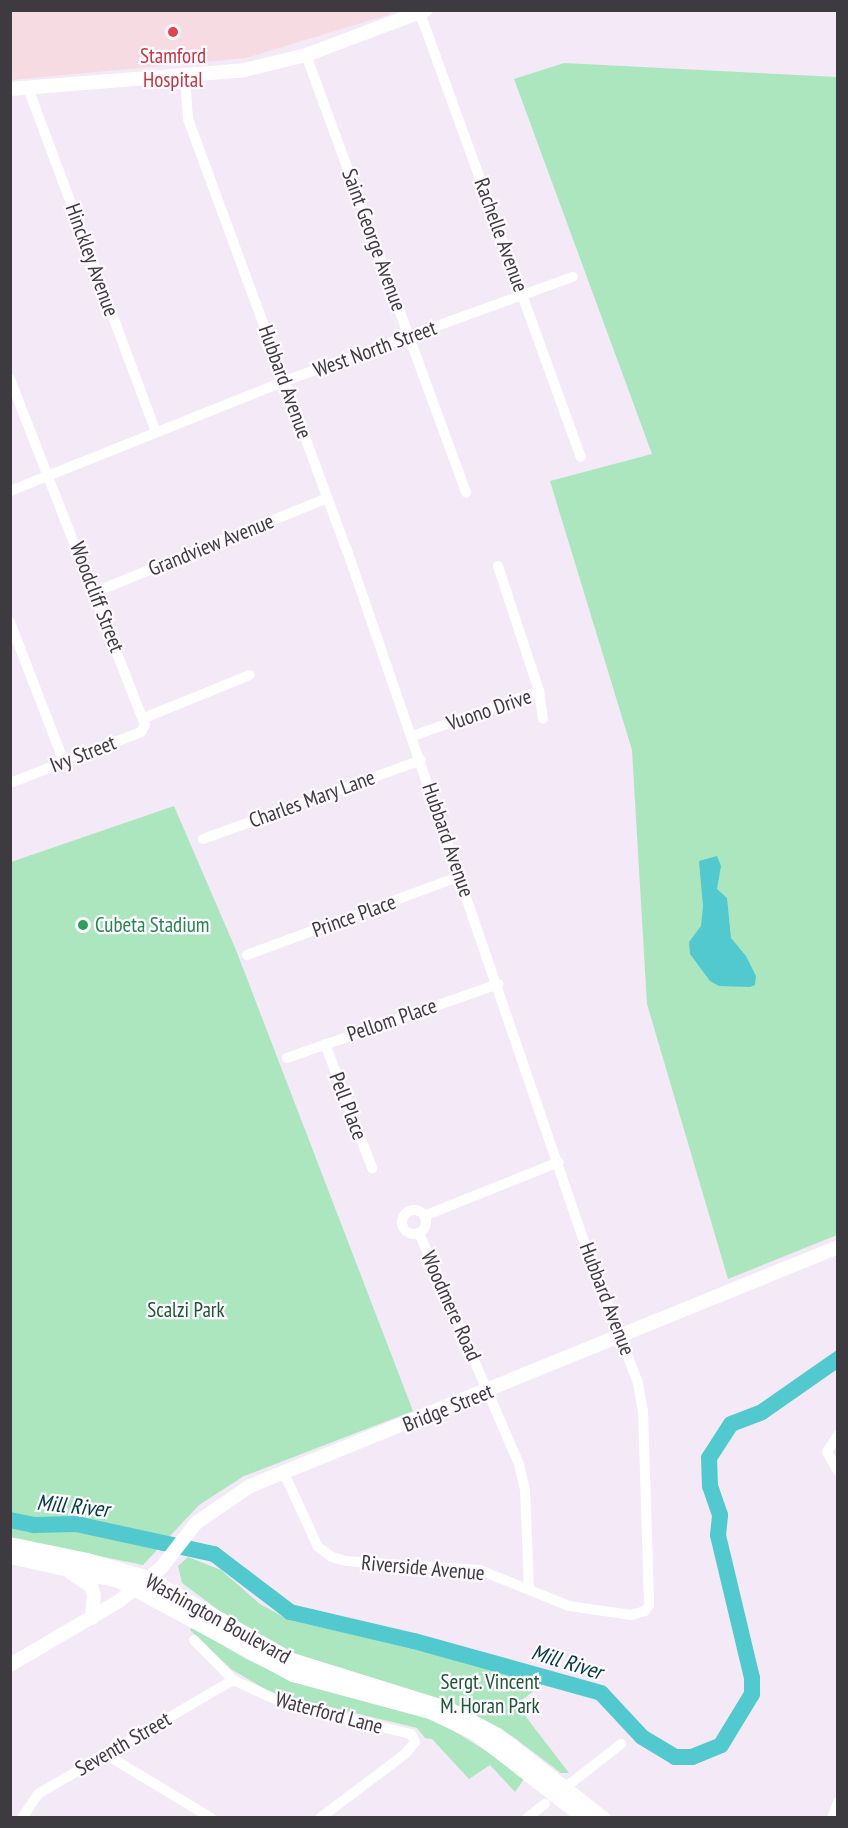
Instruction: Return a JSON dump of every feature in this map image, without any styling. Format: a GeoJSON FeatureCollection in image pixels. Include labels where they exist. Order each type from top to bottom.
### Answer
{"type":"FeatureCollection","features":[{"type":"Feature","properties":{"kind":"main road"},"geometry":{"type":"LineString","coordinates":[[10,89],[244,70],[306,55],[404,14],[423,12]]}},
{"type":"Feature","properties":{"kind":"main road","name":"Bridge Street"},"geometry":{"type":"LineString","coordinates":[[10,1665],[92,1617],[134,1589],[171,1557],[196,1522],[234,1495],[837,1247]]}},
{"type":"Feature","properties":{"kind":"main road","name":"Washington Boulevard"},"geometry":{"type":"LineString","coordinates":[[10,1544],[87,1560],[148,1578],[292,1660],[449,1709],[498,1735],[603,1818]]}},
{"type":"Feature","properties":{"kind":"main road","name":"Washington Boulevard"},"geometry":{"type":"LineString","coordinates":[[10,1557],[95,1574],[134,1589],[293,1675],[397,1701],[476,1734],[584,1818]]}},
{"type":"Feature","properties":{"kind":"main road"},"geometry":{"type":"LineString","coordinates":[[55,1566],[91,1586],[94,1595],[92,1617]]}},
{"type":"Feature","properties":{"kind":"street","name":"Rachelle Avenue"},"geometry":{"type":"LineString","coordinates":[[423,12],[581,457]]}},
{"type":"Feature","properties":{"kind":"street","name":"Saint George Avenue"},"geometry":{"type":"LineString","coordinates":[[306,55],[466,494]]}},
{"type":"Feature","properties":{"kind":"street","name":"Hubbard Avenue"},"geometry":{"type":"LineString","coordinates":[[185,76],[188,119],[413,736],[587,1250],[622,1336],[643,1410],[651,1595],[647,1609],[642,1613]]}},
{"type":"Feature","properties":{"kind":"street","name":"Hinckley Avenue"},"geometry":{"type":"LineString","coordinates":[[28,88],[156,432]]}},
{"type":"Feature","properties":{"kind":"street","name":"West North Street"},"geometry":{"type":"LineString","coordinates":[[10,491],[285,381],[573,277]]}},
{"type":"Feature","properties":{"kind":"street","name":"Woodcliff Street"},"geometry":{"type":"LineString","coordinates":[[10,379],[144,718]]}},
{"type":"Feature","properties":{"kind":"street","name":"Grandview Avenue"},"geometry":{"type":"LineString","coordinates":[[95,592],[328,498]]}},
{"type":"Feature","properties":{"kind":"street"},"geometry":{"type":"LineString","coordinates":[[498,566],[539,691]]}},
{"type":"Feature","properties":{"kind":"street"},"geometry":{"type":"LineString","coordinates":[[10,622],[64,762]]}},
{"type":"Feature","properties":{"kind":"street"},"geometry":{"type":"LineString","coordinates":[[144,718],[250,675]]}},
{"type":"Feature","properties":{"kind":"street","name":"Vuono Drive"},"geometry":{"type":"LineString","coordinates":[[413,736],[539,691],[543,719]]}},
{"type":"Feature","properties":{"kind":"street","name":"Ivy Street"},"geometry":{"type":"LineString","coordinates":[[10,783],[141,732],[144,718]]}},
{"type":"Feature","properties":{"kind":"street","name":"Charles Mary Lane"},"geometry":{"type":"LineString","coordinates":[[203,839],[421,760]]}},
{"type":"Feature","properties":{"kind":"street","name":"Prince Place"},"geometry":{"type":"LineString","coordinates":[[247,955],[461,876]]}},
{"type":"Feature","properties":{"kind":"street","name":"Pellom Place"},"geometry":{"type":"LineString","coordinates":[[287,1058],[498,984]]}},
{"type":"Feature","properties":{"kind":"street","name":"Pell Place"},"geometry":{"type":"LineString","coordinates":[[325,1044],[372,1168]]}},
{"type":"Feature","properties":{"kind":"street","name":"Woodmere Road"},"geometry":{"type":"LineString","coordinates":[[419,1233],[406,1232],[402,1220],[410,1210],[424,1216],[559,1162]]}},
{"type":"Feature","properties":{"kind":"street","name":"Woodmere Road"},"geometry":{"type":"LineString","coordinates":[[419,1233],[425,1226],[424,1216]]}},
{"type":"Feature","properties":{"kind":"street","name":"Woodmere Road"},"geometry":{"type":"LineString","coordinates":[[419,1233],[519,1464],[525,1490],[529,1588]]}},
{"type":"Feature","properties":{"kind":"street"},"geometry":{"type":"LineString","coordinates":[[837,1435],[827,1452],[837,1471]]}},
{"type":"Feature","properties":{"kind":"street","name":"Riverside Avenue"},"geometry":{"type":"LineString","coordinates":[[284,1473],[318,1547],[332,1557],[346,1561],[480,1570],[569,1606],[642,1613]]}},
{"type":"Feature","properties":{"kind":"street","name":"Waterford Lane"},"geometry":{"type":"LineString","coordinates":[[194,1640],[233,1680],[288,1706],[411,1734],[415,1742],[405,1754],[320,1818]]}},
{"type":"Feature","properties":{"kind":"street","name":"Seventh Street"},"geometry":{"type":"LineString","coordinates":[[22,1818],[38,1794],[233,1680]]}},
{"type":"Feature","properties":{"kind":"street"},"geometry":{"type":"LineString","coordinates":[[566,1787],[621,1744]]}},
{"type":"Feature","properties":{"kind":"street"},"geometry":{"type":"LineString","coordinates":[[105,1754],[211,1818]]}},
{"type":"Feature","properties":{"kind":"street"},"geometry":{"type":"LineString","coordinates":[[832,1818],[837,1802]]}},
{"type":"Feature","properties":{"kind":"street"},"geometry":{"type":"LineString","coordinates":[[527,1818],[545,1804]]}},
{"type":"Feature","properties":{"kind":"shaded area","name":"Stamford Hospital"},"geometry":{"type":"Polygon","coordinates":[[[11,10],[391,11],[388,15],[246,58],[11,80],[11,10]]]}},
{"type":"Feature","properties":{"kind":"green space"},"geometry":{"type":"Polygon","coordinates":[[[564,63],[837,77],[837,1235],[728,1279],[647,1004],[632,750],[550,481],[652,454],[514,79],[564,63]]]}},
{"type":"Feature","properties":{"kind":"green space","name":"Scalzi Park"},"geometry":{"type":"Polygon","coordinates":[[[174,806],[236,950],[413,1411],[244,1476],[199,1505],[143,1565],[11,1538],[11,862],[174,806]]]}},
{"type":"Feature","properties":{"kind":"green space","name":"Sergt. Vincent M. Horan Park"},"geometry":{"type":"Polygon","coordinates":[[[188,1557],[221,1570],[260,1604],[289,1620],[492,1666],[545,1683],[516,1704],[569,1773],[561,1773],[512,1736],[438,1699],[306,1660],[244,1629],[182,1583],[178,1566],[188,1557]]]}},
{"type":"Feature","properties":{"kind":"green space","name":"Sergt. Vincent M. Horan Park"},"geometry":{"type":"Polygon","coordinates":[[[192,1627],[246,1659],[291,1680],[397,1707],[443,1724],[526,1776],[515,1792],[490,1765],[469,1779],[432,1739],[425,1738],[417,1728],[272,1693],[231,1669],[190,1630],[192,1627]]]}},
{"type":"Feature","properties":{"kind":"water"},"geometry":{"type":"Polygon","coordinates":[[[717,856],[721,866],[717,889],[727,898],[731,938],[746,956],[756,976],[755,985],[750,987],[719,986],[710,981],[690,954],[689,942],[701,926],[703,906],[699,861],[717,856]]]}},
{"type":"Feature","properties":{"kind":"waterway","name":"Mill River"},"geometry":{"type":"LineString","coordinates":[[10,1520],[34,1525],[76,1524],[214,1554],[290,1612],[414,1641],[601,1693],[642,1737],[675,1757],[692,1757],[721,1745],[752,1694],[752,1678],[718,1535],[720,1515],[710,1486],[709,1458],[731,1424],[762,1412],[838,1359]]}},
{"type":"Feature","properties":{"kind":"place","name":"Stamford Hospital"},"geometry":{"type":"Point","coordinates":[173,32]}},
{"type":"Feature","properties":{"kind":"place","name":"Cubeta Stadium"},"geometry":{"type":"Point","coordinates":[83,925]}}]}
